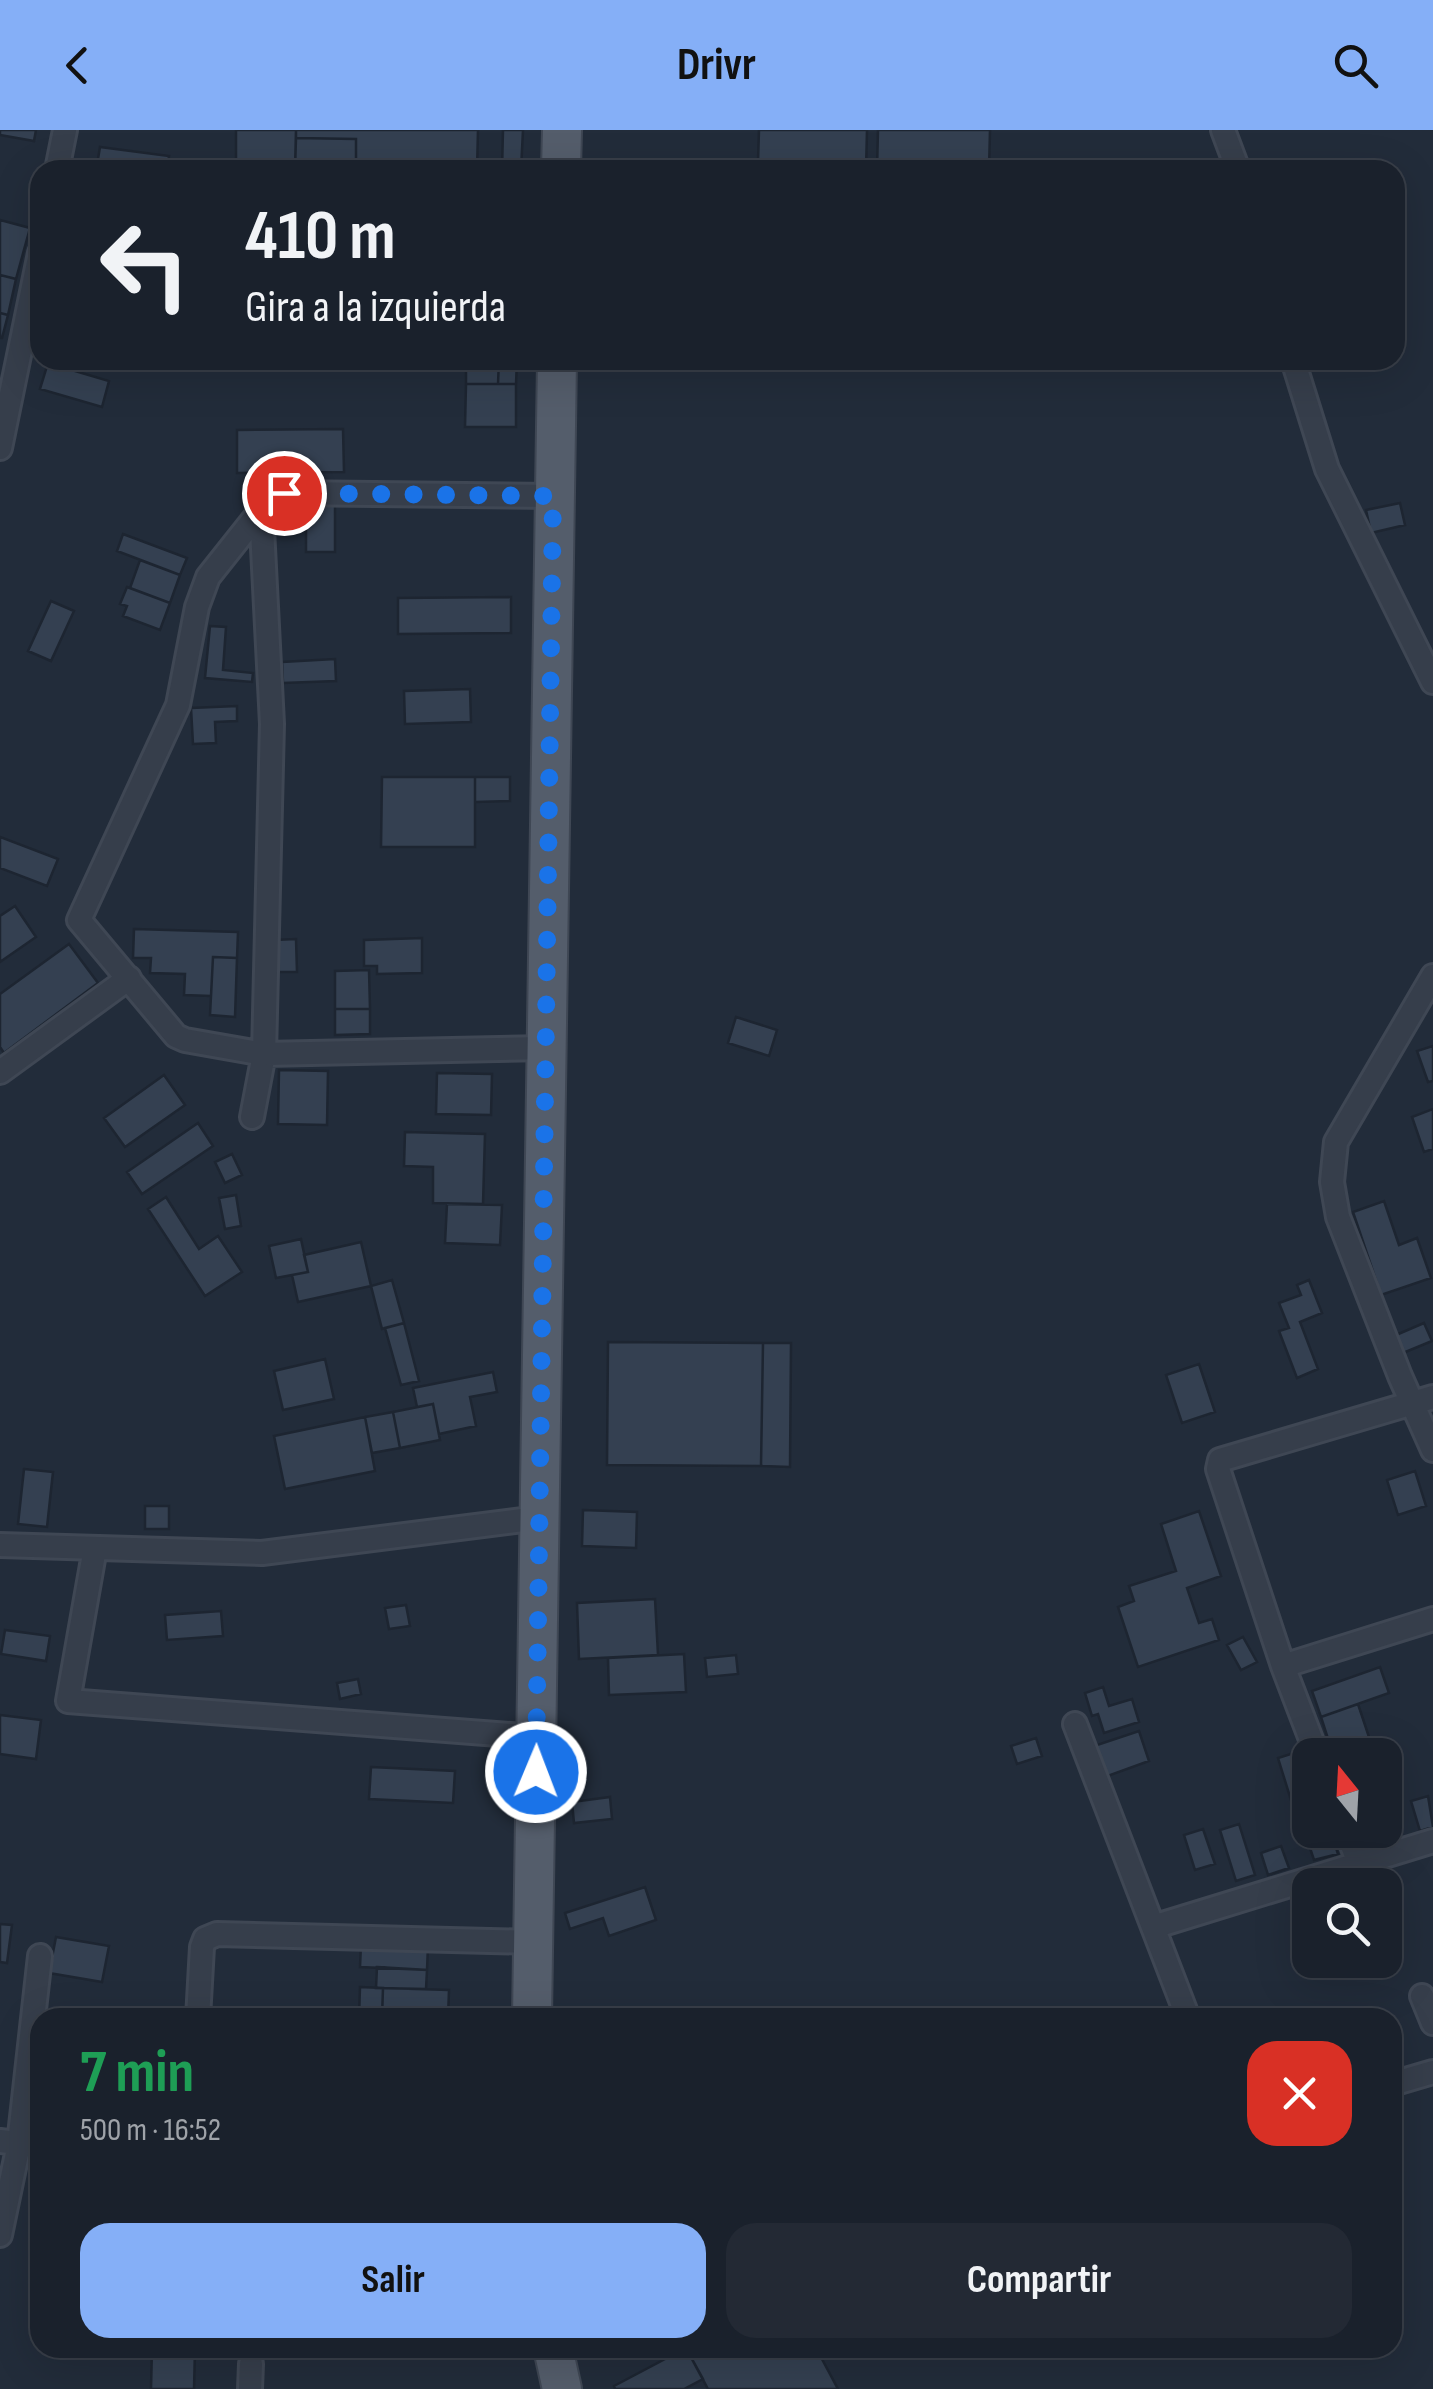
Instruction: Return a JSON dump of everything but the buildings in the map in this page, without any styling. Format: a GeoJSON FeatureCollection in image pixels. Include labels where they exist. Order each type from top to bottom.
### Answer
{"type":"FeatureCollection","features":[{"type":"Feature","properties":{"kind":"main road"},"geometry":{"type":"LineString","coordinates":[[561,160],[562,130]]}},
{"type":"Feature","properties":{"kind":"main road"},"geometry":{"type":"LineString","coordinates":[[532,2008],[557,370]]}},
{"type":"Feature","properties":{"kind":"main road"},"geometry":{"type":"LineString","coordinates":[[555,2358],[562,2389]]}},
{"type":"Feature","properties":{"kind":"street"},"geometry":{"type":"LineString","coordinates":[[59,160],[65,130]]}},
{"type":"Feature","properties":{"kind":"street"},"geometry":{"type":"LineString","coordinates":[[1223,130],[1234,160]]}},
{"type":"Feature","properties":{"kind":"street"},"geometry":{"type":"LineString","coordinates":[[0,448],[30,302]]}},
{"type":"Feature","properties":{"kind":"street"},"geometry":{"type":"LineString","coordinates":[[1295,370],[1327,469],[1433,682]]}},
{"type":"Feature","properties":{"kind":"street"},"geometry":{"type":"LineString","coordinates":[[546,1048],[264,1054],[179,1039],[81,925],[79,915],[178,705],[197,608],[208,577],[270,499],[284,493],[553,496]]}},
{"type":"Feature","properties":{"kind":"street"},"geometry":{"type":"LineString","coordinates":[[252,1117],[264,1054],[272,724],[261,509]]}},
{"type":"Feature","properties":{"kind":"street"},"geometry":{"type":"LineString","coordinates":[[1433,976],[1336,1142],[1332,1182],[1338,1217],[1400,1376],[1423,1400],[1433,1450]]}},
{"type":"Feature","properties":{"kind":"street"},"geometry":{"type":"LineString","coordinates":[[0,1072],[129,978]]}},
{"type":"Feature","properties":{"kind":"street"},"geometry":{"type":"LineString","coordinates":[[1311,1738],[1218,1468],[1220,1460],[1423,1400]]}},
{"type":"Feature","properties":{"kind":"street"},"geometry":{"type":"LineString","coordinates":[[0,1545],[262,1553],[539,1518]]}},
{"type":"Feature","properties":{"kind":"street"},"geometry":{"type":"LineString","coordinates":[[95,1548],[68,1702],[537,1738]]}},
{"type":"Feature","properties":{"kind":"street"},"geometry":{"type":"LineString","coordinates":[[1283,1666],[1433,1619]]}},
{"type":"Feature","properties":{"kind":"street"},"geometry":{"type":"LineString","coordinates":[[1075,1724],[1184,2008]]}},
{"type":"Feature","properties":{"kind":"street"},"geometry":{"type":"LineString","coordinates":[[1153,1927],[1433,1840]]}},
{"type":"Feature","properties":{"kind":"street"},"geometry":{"type":"LineString","coordinates":[[1353,1848],[1359,1863]]}},
{"type":"Feature","properties":{"kind":"street"},"geometry":{"type":"LineString","coordinates":[[199,2008],[202,1947],[205,1939],[218,1934],[532,1942]]}},
{"type":"Feature","properties":{"kind":"street"},"geometry":{"type":"LineString","coordinates":[[34,2008],[40,1956]]}},
{"type":"Feature","properties":{"kind":"street"},"geometry":{"type":"LineString","coordinates":[[1422,1996],[1433,2022]]}},
{"type":"Feature","properties":{"kind":"street"},"geometry":{"type":"LineString","coordinates":[[0,2236],[20,2144],[30,2050]]}},
{"type":"Feature","properties":{"kind":"street"},"geometry":{"type":"LineString","coordinates":[[1402,2081],[1433,2072]]}},
{"type":"Feature","properties":{"kind":"street"},"geometry":{"type":"LineString","coordinates":[[250,2389],[251,2364]]}},
{"type":"Feature","properties":{"kind":"route"},"geometry":{"type":"LineString","coordinates":[[284,493],[553,496],[536,1772]]}}]}
